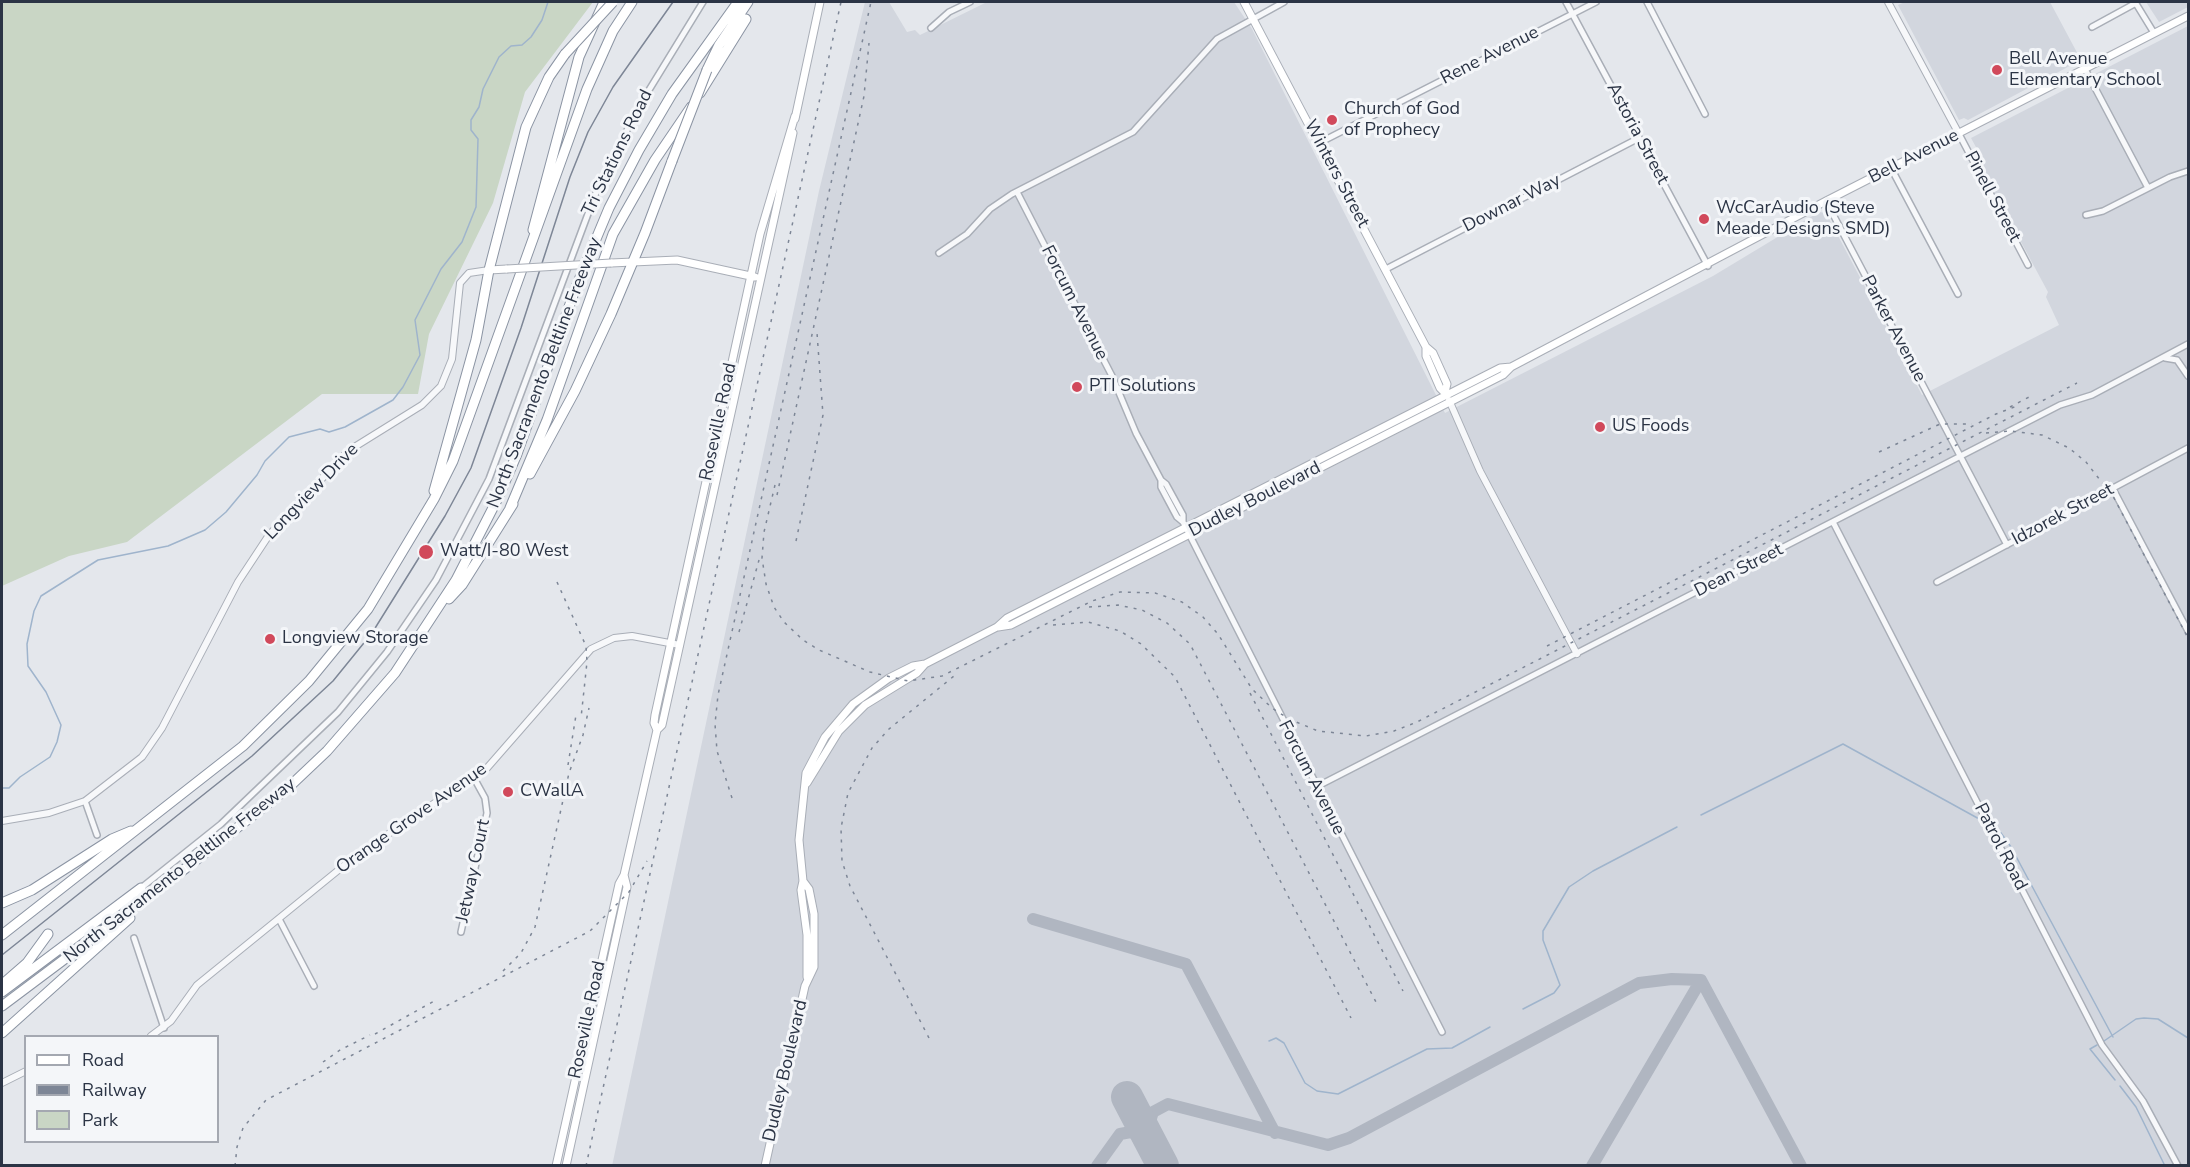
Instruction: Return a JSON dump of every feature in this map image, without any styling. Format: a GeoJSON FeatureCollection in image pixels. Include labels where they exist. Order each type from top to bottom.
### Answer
{"type":"FeatureCollection","features":[{"type":"Feature","properties":{"kind":"highway"},"geometry":{"type":"LineString","coordinates":[[533,241],[532,226],[579,57],[604,2]]}},
{"type":"Feature","properties":{"kind":"highway"},"geometry":{"type":"LineString","coordinates":[[428,511],[462,395],[489,270],[526,127],[541,93],[565,54],[613,2]]}},
{"type":"Feature","properties":{"kind":"highway"},"geometry":{"type":"LineString","coordinates":[[2,935],[243,746],[309,681],[368,609],[428,511],[457,452],[596,67],[632,2]]}},
{"type":"Feature","properties":{"kind":"highway","name":"North Sacramento Beltline Freeway"},"geometry":{"type":"LineString","coordinates":[[2,1006],[196,861],[289,787],[327,751],[395,673],[434,617],[476,541],[517,454],[576,287],[609,208],[661,113],[738,2]]}},
{"type":"Feature","properties":{"kind":"highway"},"geometry":{"type":"LineString","coordinates":[[434,617],[462,585],[510,508],[574,391],[634,261],[705,74],[719,45],[748,2]]}},
{"type":"Feature","properties":{"kind":"highway"},"geometry":{"type":"LineString","coordinates":[[510,508],[547,420],[614,234],[655,160],[711,78],[746,19]]}},
{"type":"Feature","properties":{"kind":"highway"},"geometry":{"type":"LineString","coordinates":[[2,903],[32,890],[112,839],[141,827]]}},
{"type":"Feature","properties":{"kind":"highway"},"geometry":{"type":"LineString","coordinates":[[2,1026],[196,861]]}},
{"type":"Feature","properties":{"kind":"highway"},"geometry":{"type":"LineString","coordinates":[[2,992],[141,888]]}},
{"type":"Feature","properties":{"kind":"highway"},"geometry":{"type":"LineString","coordinates":[[2,985],[27,963],[48,934]]}},
{"type":"Feature","properties":{"kind":"highway"},"geometry":{"type":"LineString","coordinates":[[2,1012],[57,966]]}},
{"type":"Feature","properties":{"kind":"highway"},"geometry":{"type":"LineString","coordinates":[[2,1033],[61,978]]}},
{"type":"Feature","properties":{"kind":"main road","name":"Roseville Road"},"geometry":{"type":"LineString","coordinates":[[556,1166],[619,884],[624,875],[657,730],[662,725],[820,2]]}},
{"type":"Feature","properties":{"kind":"main road","name":"Winters Street"},"geometry":{"type":"LineString","coordinates":[[1244,2],[1386,269],[1426,347],[1426,356],[1440,387],[1447,396]]}},
{"type":"Feature","properties":{"kind":"main road","name":"Bell Avenue"},"geometry":{"type":"LineString","coordinates":[[1447,396],[1500,368],[1511,367],[1708,266],[1826,201],[2188,16]]}},
{"type":"Feature","properties":{"kind":"main road","name":"Roseville Road"},"geometry":{"type":"LineString","coordinates":[[657,730],[654,723],[751,276],[771,193],[795,116]]}},
{"type":"Feature","properties":{"kind":"main road","name":"Longview Drive"},"geometry":{"type":"LineString","coordinates":[[489,270],[677,260],[760,278]]}},
{"type":"Feature","properties":{"kind":"main road","name":"Dudley Boulevard"},"geometry":{"type":"LineString","coordinates":[[765,1166],[807,977],[807,935],[801,890],[803,881],[799,832],[807,783],[806,773],[818,748],[833,726],[853,704],[889,678],[913,666],[925,664],[997,627],[1011,625],[1185,527],[1447,396]]}},
{"type":"Feature","properties":{"kind":"main road","name":"Roseville Road"},"geometry":{"type":"LineString","coordinates":[[566,1166],[627,887],[624,875]]}},
{"type":"Feature","properties":{"kind":"street","name":"Tri Stations Road"},"geometry":{"type":"LineString","coordinates":[[141,888],[221,824],[338,712],[387,652],[435,580],[489,479],[595,195],[638,108],[703,2]]}},
{"type":"Feature","properties":{"kind":"street"},"geometry":{"type":"LineString","coordinates":[[931,28],[949,12],[970,2]]}},
{"type":"Feature","properties":{"kind":"street"},"geometry":{"type":"LineString","coordinates":[[939,253],[967,234],[990,209],[1017,192],[1133,132],[1216,39],[1284,2]]}},
{"type":"Feature","properties":{"kind":"street","name":"Astoria Street"},"geometry":{"type":"LineString","coordinates":[[1566,2],[1708,266]]}},
{"type":"Feature","properties":{"kind":"street","name":"Rene Avenue"},"geometry":{"type":"LineString","coordinates":[[1319,143],[1596,2]]}},
{"type":"Feature","properties":{"kind":"street"},"geometry":{"type":"LineString","coordinates":[[1647,2],[1706,114]]}},
{"type":"Feature","properties":{"kind":"street","name":"Pinell Street"},"geometry":{"type":"LineString","coordinates":[[1888,2],[2028,265]]}},
{"type":"Feature","properties":{"kind":"street"},"geometry":{"type":"LineString","coordinates":[[2092,27],[2135,2],[2154,33]]}},
{"type":"Feature","properties":{"kind":"street"},"geometry":{"type":"LineString","coordinates":[[2085,69],[2148,188]]}},
{"type":"Feature","properties":{"kind":"street","name":"Downar Way"},"geometry":{"type":"LineString","coordinates":[[1386,269],[1639,138]]}},
{"type":"Feature","properties":{"kind":"street"},"geometry":{"type":"LineString","coordinates":[[1891,168],[1958,294]]}},
{"type":"Feature","properties":{"kind":"street"},"geometry":{"type":"LineString","coordinates":[[2086,215],[2103,211],[2188,171]]}},
{"type":"Feature","properties":{"kind":"street","name":"Forcum Avenue"},"geometry":{"type":"LineString","coordinates":[[1017,192],[1112,376],[1136,433],[1161,480],[1166,484],[1178,505],[1185,527],[1442,1032]]}},
{"type":"Feature","properties":{"kind":"street","name":"Parker Avenue"},"geometry":{"type":"LineString","coordinates":[[1826,201],[2007,544]]}},
{"type":"Feature","properties":{"kind":"street","name":"Longview Drive"},"geometry":{"type":"LineString","coordinates":[[2,821],[49,813],[86,801],[138,761],[156,737],[246,568],[280,522],[348,451],[422,405],[441,387],[452,359],[460,283],[469,273],[489,270]]}},
{"type":"Feature","properties":{"kind":"street","name":"Dean Street"},"geometry":{"type":"LineString","coordinates":[[1316,787],[2060,405],[2092,395],[2188,344]]}},
{"type":"Feature","properties":{"kind":"street"},"geometry":{"type":"LineString","coordinates":[[2163,358],[2177,360],[2188,376]]}},
{"type":"Feature","properties":{"kind":"street","name":"Winters Street"},"geometry":{"type":"LineString","coordinates":[[1447,396],[1480,471],[1577,654]]}},
{"type":"Feature","properties":{"kind":"street","name":"Idzorek Street"},"geometry":{"type":"LineString","coordinates":[[1936,582],[2188,448]]}},
{"type":"Feature","properties":{"kind":"street"},"geometry":{"type":"LineString","coordinates":[[2113,489],[2188,631]]}},
{"type":"Feature","properties":{"kind":"street","name":"Patrol Road"},"geometry":{"type":"LineString","coordinates":[[1833,522],[2102,1045],[2143,1101],[2178,1166]]}},
{"type":"Feature","properties":{"kind":"street","name":"Orange Grove Avenue"},"geometry":{"type":"LineString","coordinates":[[153,1035],[164,1028],[193,989],[364,850],[494,762],[580,660],[597,645],[614,638],[632,636],[680,645]]}},
{"type":"Feature","properties":{"kind":"street","name":"Jetway Court"},"geometry":{"type":"LineString","coordinates":[[461,932],[487,813],[485,798],[474,777]]}},
{"type":"Feature","properties":{"kind":"street"},"geometry":{"type":"LineString","coordinates":[[86,801],[97,835]]}},
{"type":"Feature","properties":{"kind":"street"},"geometry":{"type":"LineString","coordinates":[[279,918],[314,986]]}},
{"type":"Feature","properties":{"kind":"street"},"geometry":{"type":"LineString","coordinates":[[134,938],[164,1028]]}},
{"type":"Feature","properties":{"kind":"street"},"geometry":{"type":"LineString","coordinates":[[2,1083],[24,1072]]}},
{"type":"Feature","properties":{"kind":"shaded area"},"geometry":{"type":"Polygon","coordinates":[[[865,2],[889,2],[907,32],[915,30],[920,35],[987,2],[1234,2],[1252,29],[1445,413],[1713,276],[1819,212],[1826,213],[1922,395],[2059,325],[2046,297],[2048,292],[1979,164],[1983,160],[1971,138],[2188,26],[2188,1165],[612,1166],[819,191],[865,2]]]}},
{"type":"Feature","properties":{"kind":"shaded area","name":"Bell Avenue Elementary School"},"geometry":{"type":"Polygon","coordinates":[[[1905,2],[2050,2],[2081,60],[1968,120],[1964,118],[1959,120],[1898,5],[1905,2]]]}},
{"type":"Feature","properties":{"kind":"shaded area"},"geometry":{"type":"Polygon","coordinates":[[[2146,2],[2188,2],[2188,7],[2159,22],[2146,2]]]}},
{"type":"Feature","properties":{"kind":"green space"},"geometry":{"type":"Polygon","coordinates":[[[2,2],[593,2],[525,92],[493,203],[429,334],[418,394],[322,394],[127,542],[69,556],[2,586],[2,2]]]}},
{"type":"Feature","properties":{"kind":"waterway"},"geometry":{"type":"LineString","coordinates":[[2,788],[9,788],[20,777],[50,757],[61,725],[46,692],[28,666],[27,644],[34,611],[41,596],[98,560],[168,546],[205,530],[226,512],[257,475],[265,461],[289,437],[320,429],[329,432],[345,427],[393,400],[403,387],[420,355],[415,320],[441,269],[462,242],[476,207],[478,139],[471,130],[471,120],[479,107],[483,89],[499,57],[511,46],[522,45],[531,37],[542,20],[548,2]]}},
{"type":"Feature","properties":{"kind":"waterway"},"geometry":{"type":"LineString","coordinates":[[1701,815],[1843,744],[1981,820]]}},
{"type":"Feature","properties":{"kind":"waterway"},"geometry":{"type":"LineString","coordinates":[[1523,1009],[1554,993],[1560,985],[1543,940],[1543,931],[1569,887],[1593,871],[1677,827]]}},
{"type":"Feature","properties":{"kind":"waterway"},"geometry":{"type":"LineString","coordinates":[[1993,828],[2001,833],[2011,847],[2113,1037]]}},
{"type":"Feature","properties":{"kind":"waterway"},"geometry":{"type":"LineString","coordinates":[[2104,1041],[2136,1019],[2144,1018],[2158,1019],[2188,1038]]}},
{"type":"Feature","properties":{"kind":"waterway"},"geometry":{"type":"LineString","coordinates":[[1269,1041],[1276,1038],[1284,1043],[1305,1083],[1317,1091],[1338,1094],[1427,1049],[1452,1048],[1490,1027]]}},
{"type":"Feature","properties":{"kind":"waterway"},"geometry":{"type":"LineString","coordinates":[[2097,1045],[2090,1049],[2115,1080]]}},
{"type":"Feature","properties":{"kind":"waterway"},"geometry":{"type":"LineString","coordinates":[[2120,1086],[2136,1107],[2165,1166]]}},
{"type":"Feature","properties":{"kind":"taxiway"},"geometry":{"type":"LineString","coordinates":[[1033,919],[1186,964],[1275,1133]]}},
{"type":"Feature","properties":{"kind":"taxiway"},"geometry":{"type":"LineString","coordinates":[[1146,1133],[1153,1112],[1168,1104],[1328,1145],[1349,1138],[1639,983],[1672,979],[1701,980]]}},
{"type":"Feature","properties":{"kind":"taxiway"},"geometry":{"type":"LineString","coordinates":[[1701,980],[1801,1166]]}},
{"type":"Feature","properties":{"kind":"taxiway"},"geometry":{"type":"LineString","coordinates":[[1592,1166],[1701,980]]}},
{"type":"Feature","properties":{"kind":"taxiway"},"geometry":{"type":"LineString","coordinates":[[1097,1166],[1120,1134],[1131,1132],[1149,1138]]}},
{"type":"Feature","properties":{"kind":"runway"},"geometry":{"type":"LineString","coordinates":[[1127,1097],[1163,1166]]}},
{"type":"Feature","properties":{"kind":"tram line"},"geometry":{"type":"LineString","coordinates":[[2,955],[252,756],[333,681],[372,633],[445,516],[471,468],[521,328],[570,177],[588,132],[613,87],[673,2]]}},
{"type":"Feature","properties":{"kind":"railway"},"geometry":{"type":"LineString","coordinates":[[586,1166],[841,2]]}},
{"type":"Feature","properties":{"kind":"railway"},"geometry":{"type":"LineString","coordinates":[[732,798],[717,751],[715,724],[718,695],[871,2]]}},
{"type":"Feature","properties":{"kind":"railway"},"geometry":{"type":"LineString","coordinates":[[777,495],[864,96],[869,43]]}},
{"type":"Feature","properties":{"kind":"railway"},"geometry":{"type":"LineString","coordinates":[[796,541],[823,415],[817,333]]}},
{"type":"Feature","properties":{"kind":"railway"},"geometry":{"type":"LineString","coordinates":[[775,485],[764,532],[762,558],[766,584],[774,607],[784,622],[803,640],[819,650],[870,672],[908,681],[942,676],[1092,601],[1120,592],[1155,593],[1182,602],[1203,617],[1218,634],[1252,689],[1272,708],[1289,719],[1318,731],[1366,736],[1394,731],[1417,722],[2077,383]]}},
{"type":"Feature","properties":{"kind":"railway"},"geometry":{"type":"LineString","coordinates":[[2010,407],[2033,395]]}},
{"type":"Feature","properties":{"kind":"railway"},"geometry":{"type":"LineString","coordinates":[[1547,646],[1996,414],[2017,406]]}},
{"type":"Feature","properties":{"kind":"railway"},"geometry":{"type":"LineString","coordinates":[[1879,452],[1940,424],[1972,424]]}},
{"type":"Feature","properties":{"kind":"railway"},"geometry":{"type":"LineString","coordinates":[[1986,433],[2011,431],[2042,435],[2069,448],[2086,462],[2114,498],[2188,638]]}},
{"type":"Feature","properties":{"kind":"railway"},"geometry":{"type":"LineString","coordinates":[[739,632],[759,560]]}},
{"type":"Feature","properties":{"kind":"railway"},"geometry":{"type":"LineString","coordinates":[[557,582],[586,646],[587,662],[581,718]]}},
{"type":"Feature","properties":{"kind":"railway"},"geometry":{"type":"LineString","coordinates":[[1089,607],[1118,605],[1142,610],[1167,623],[1190,644],[1377,1004]]}},
{"type":"Feature","properties":{"kind":"railway"},"geometry":{"type":"LineString","coordinates":[[1053,625],[1088,622],[1120,631],[1141,644],[1175,677],[1351,1018]]}},
{"type":"Feature","properties":{"kind":"railway"},"geometry":{"type":"LineString","coordinates":[[929,1038],[850,886],[842,861],[841,828],[848,793],[872,748],[889,729],[954,676]]}},
{"type":"Feature","properties":{"kind":"railway"},"geometry":{"type":"LineString","coordinates":[[1250,693],[1403,991]]}},
{"type":"Feature","properties":{"kind":"railway"},"geometry":{"type":"LineString","coordinates":[[503,971],[521,953],[535,927],[569,773],[583,735],[589,708]]}},
{"type":"Feature","properties":{"kind":"railway"},"geometry":{"type":"LineString","coordinates":[[568,765],[576,715]]}},
{"type":"Feature","properties":{"kind":"railway"},"geometry":{"type":"LineString","coordinates":[[235,1166],[237,1147],[243,1128],[266,1100],[590,931],[629,892],[647,861]]}},
{"type":"Feature","properties":{"kind":"railway"},"geometry":{"type":"LineString","coordinates":[[375,1034],[436,1000]]}},
{"type":"Feature","properties":{"kind":"railway"},"geometry":{"type":"LineString","coordinates":[[323,1062],[340,1050],[370,1035]]}},
{"type":"Feature","properties":{"kind":"place","name":"Bell Avenue Elementary School"},"geometry":{"type":"Point","coordinates":[1997,70]}},
{"type":"Feature","properties":{"kind":"place","name":"Church of God of Prophecy"},"geometry":{"type":"Point","coordinates":[1332,120]}},
{"type":"Feature","properties":{"kind":"place","name":"WcCarAudio (Steve Meade Designs SMD)"},"geometry":{"type":"Point","coordinates":[1704,219]}},
{"type":"Feature","properties":{"kind":"place","name":"PTI Solutions"},"geometry":{"type":"Point","coordinates":[1077,387]}},
{"type":"Feature","properties":{"kind":"place","name":"US Foods"},"geometry":{"type":"Point","coordinates":[1600,427]}},
{"type":"Feature","properties":{"kind":"place","name":"Watt/I-80 West"},"geometry":{"type":"Point","coordinates":[426,552]}},
{"type":"Feature","properties":{"kind":"place","name":"Longview Storage"},"geometry":{"type":"Point","coordinates":[270,639]}},
{"type":"Feature","properties":{"kind":"place","name":"CWallA"},"geometry":{"type":"Point","coordinates":[508,792]}}]}
